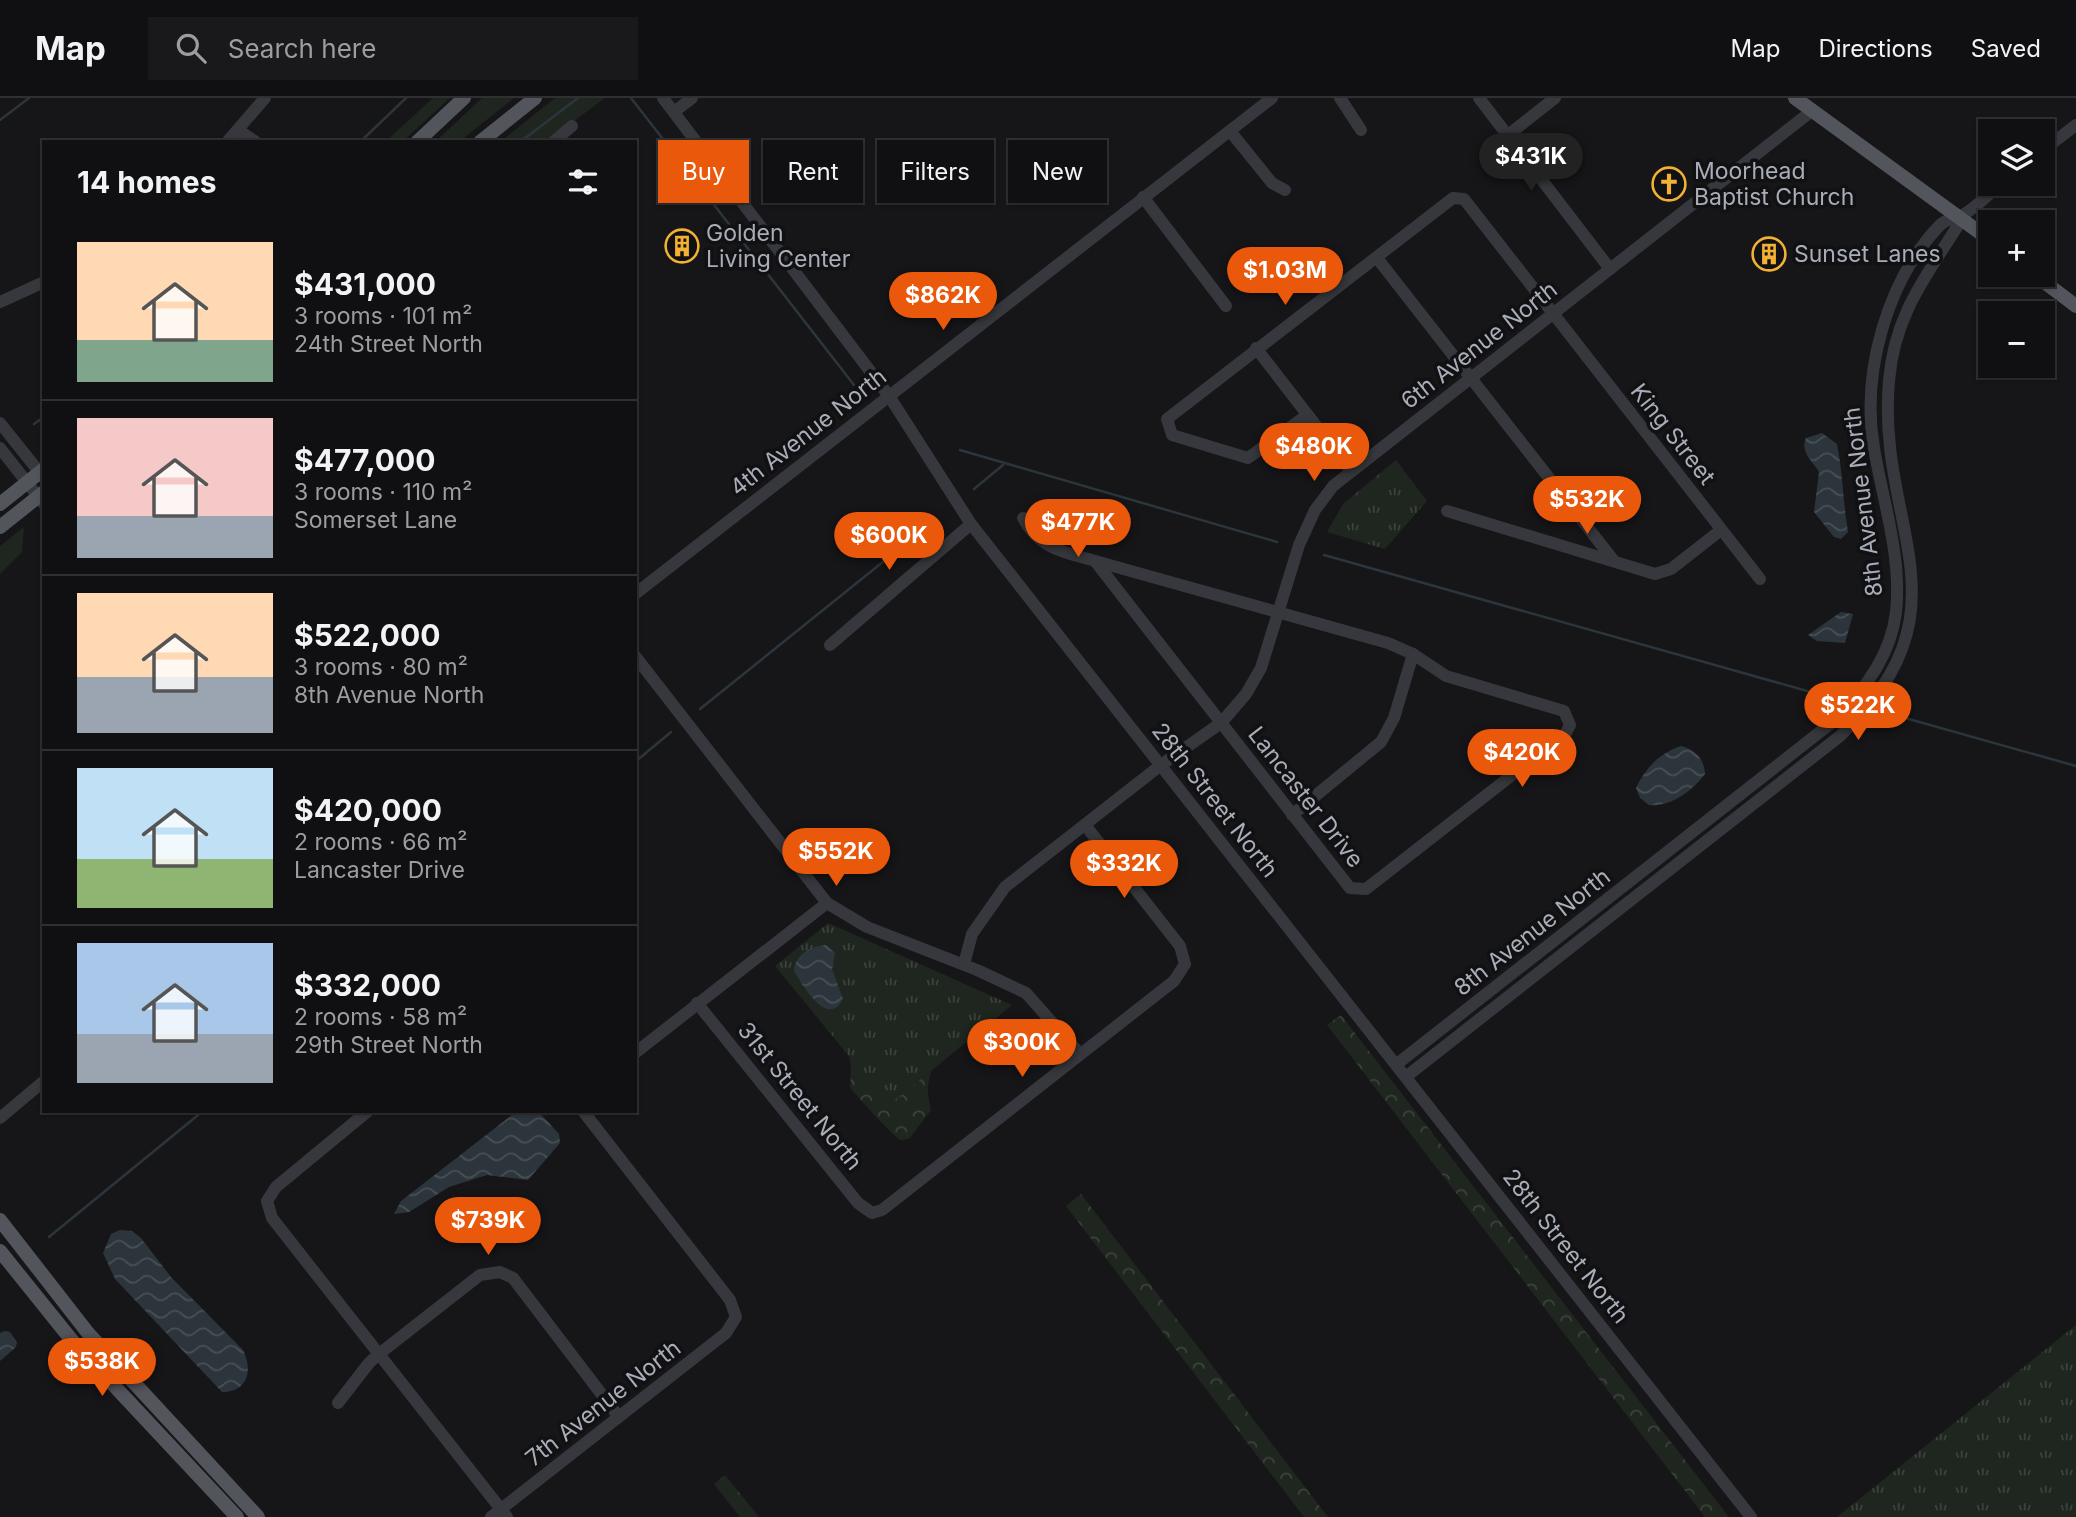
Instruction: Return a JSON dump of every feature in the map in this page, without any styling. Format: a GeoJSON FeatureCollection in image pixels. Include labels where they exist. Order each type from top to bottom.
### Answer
{"type":"FeatureCollection","features":[{"type":"Feature","properties":{"kind":"main road"},"geometry":{"type":"LineString","coordinates":[[419,140],[464,98]]}},
{"type":"Feature","properties":{"kind":"main road"},"geometry":{"type":"LineString","coordinates":[[483,140],[535,98]]}},
{"type":"Feature","properties":{"kind":"main road"},"geometry":{"type":"LineString","coordinates":[[1795,98],[1978,231]]}},
{"type":"Feature","properties":{"kind":"main road"},"geometry":{"type":"LineString","coordinates":[[2051,287],[2076,306]]}},
{"type":"Feature","properties":{"kind":"main road"},"geometry":{"type":"LineString","coordinates":[[0,504],[42,473]]}},
{"type":"Feature","properties":{"kind":"main road"},"geometry":{"type":"LineString","coordinates":[[0,527],[42,497]]}},
{"type":"Feature","properties":{"kind":"main road"},"geometry":{"type":"LineString","coordinates":[[0,1220],[88,1333],[258,1517]]}},
{"type":"Feature","properties":{"kind":"main road"},"geometry":{"type":"LineString","coordinates":[[0,1251],[74,1343],[237,1517]]}},
{"type":"Feature","properties":{"kind":"street"},"geometry":{"type":"LineString","coordinates":[[240,136],[265,98]]}},
{"type":"Feature","properties":{"kind":"street","name":"28th Street North"},"geometry":{"type":"LineString","coordinates":[[663,98],[889,396],[971,524],[1751,1517]]}},
{"type":"Feature","properties":{"kind":"street"},"geometry":{"type":"LineString","coordinates":[[674,112],[692,98]]}},
{"type":"Feature","properties":{"kind":"street","name":"4th Avenue North"},"geometry":{"type":"LineString","coordinates":[[637,592],[1272,98]]}},
{"type":"Feature","properties":{"kind":"street"},"geometry":{"type":"LineString","coordinates":[[1340,98],[1361,130]]}},
{"type":"Feature","properties":{"kind":"street"},"geometry":{"type":"LineString","coordinates":[[1479,98],[1610,269]]}},
{"type":"Feature","properties":{"kind":"street"},"geometry":{"type":"LineString","coordinates":[[1508,135],[1555,98]]}},
{"type":"Feature","properties":{"kind":"street","name":"6th Avenue North"},"geometry":{"type":"LineString","coordinates":[[964,964],[972,934],[1005,887],[1161,765],[1221,723],[1246,694],[1261,668],[1299,545],[1315,510],[1333,486],[1812,110]]}},
{"type":"Feature","properties":{"kind":"street"},"geometry":{"type":"LineString","coordinates":[[2055,141],[2076,125]]}},
{"type":"Feature","properties":{"kind":"street"},"geometry":{"type":"LineString","coordinates":[[555,140],[572,126]]}},
{"type":"Feature","properties":{"kind":"street"},"geometry":{"type":"LineString","coordinates":[[1230,131],[1272,183],[1285,190]]}},
{"type":"Feature","properties":{"kind":"street"},"geometry":{"type":"LineString","coordinates":[[1959,217],[1986,196]]}},
{"type":"Feature","properties":{"kind":"street"},"geometry":{"type":"LineString","coordinates":[[1143,197],[1226,306]]}},
{"type":"Feature","properties":{"kind":"street","name":"King Street"},"geometry":{"type":"LineString","coordinates":[[1307,415],[1248,458],[1172,435],[1167,419],[1453,198],[1465,199],[1760,579]]}},
{"type":"Feature","properties":{"kind":"street","name":"8th Avenue North"},"geometry":{"type":"LineString","coordinates":[[1397,1064],[1830,724],[1869,681],[1886,651],[1896,614],[1897,586],[1895,555],[1873,445],[1873,376],[1887,316],[1909,268],[1940,225],[1947,219],[1959,217],[1957,227],[1911,297],[1896,340],[1889,378],[1889,443],[1910,553],[1913,586],[1906,659],[1840,736],[1407,1076]]}},
{"type":"Feature","properties":{"kind":"street"},"geometry":{"type":"LineString","coordinates":[[1377,258],[1614,561]]}},
{"type":"Feature","properties":{"kind":"street"},"geometry":{"type":"LineString","coordinates":[[0,302],[42,283]]}},
{"type":"Feature","properties":{"kind":"street"},"geometry":{"type":"LineString","coordinates":[[1256,348],[1351,471]]}},
{"type":"Feature","properties":{"kind":"street"},"geometry":{"type":"LineString","coordinates":[[0,423],[42,473]]}},
{"type":"Feature","properties":{"kind":"street"},"geometry":{"type":"LineString","coordinates":[[0,448],[26,484],[42,497]]}},
{"type":"Feature","properties":{"kind":"street"},"geometry":{"type":"LineString","coordinates":[[1447,511],[1662,573],[1721,530]]}},
{"type":"Feature","properties":{"kind":"street","name":"Lancaster Drive"},"geometry":{"type":"LineString","coordinates":[[1023,518],[1032,536],[1055,549],[1388,643],[1413,654],[1446,676],[1564,711],[1570,725],[1566,733],[1367,888],[1350,888],[1095,561]]}},
{"type":"Feature","properties":{"kind":"street"},"geometry":{"type":"LineString","coordinates":[[830,645],[971,524]]}},
{"type":"Feature","properties":{"kind":"street"},"geometry":{"type":"LineString","coordinates":[[1886,651],[1906,659]]}},
{"type":"Feature","properties":{"kind":"street"},"geometry":{"type":"LineString","coordinates":[[1292,815],[1371,753],[1381,742],[1394,718],[1413,654]]}},
{"type":"Feature","properties":{"kind":"street"},"geometry":{"type":"LineString","coordinates":[[637,659],[827,903],[867,927],[964,964],[1026,993],[1080,1055],[1174,981],[1185,964],[1180,946],[1085,825]]}},
{"type":"Feature","properties":{"kind":"street"},"geometry":{"type":"LineString","coordinates":[[637,1051],[827,903]]}},
{"type":"Feature","properties":{"kind":"street","name":"31st Street North"},"geometry":{"type":"LineString","coordinates":[[698,1003],[858,1203],[872,1213],[892,1202],[1080,1055]]}},
{"type":"Feature","properties":{"kind":"street"},"geometry":{"type":"LineString","coordinates":[[0,1118],[42,1083]]}},
{"type":"Feature","properties":{"kind":"street"},"geometry":{"type":"LineString","coordinates":[[366,1113],[275,1187],[267,1201],[272,1218],[380,1354],[499,1515]]}},
{"type":"Feature","properties":{"kind":"street","name":"7th Avenue North"},"geometry":{"type":"LineString","coordinates":[[499,1515],[726,1333],[736,1317],[730,1300],[585,1113]]}},
{"type":"Feature","properties":{"kind":"street"},"geometry":{"type":"LineString","coordinates":[[338,1403],[369,1363],[380,1354],[480,1275],[500,1272],[513,1278],[619,1417]]}},
{"type":"Feature","properties":{"kind":"green space"},"geometry":{"type":"Polygon","coordinates":[[[433,98],[450,98],[404,140],[387,140],[433,98]]]}},
{"type":"Feature","properties":{"kind":"green space"},"geometry":{"type":"Polygon","coordinates":[[[482,98],[514,98],[462,140],[437,140],[482,98]]]}},
{"type":"Feature","properties":{"kind":"green space"},"geometry":{"type":"Polygon","coordinates":[[[555,98],[605,98],[549,140],[502,140],[555,98]]]}},
{"type":"Feature","properties":{"kind":"green space"},"geometry":{"type":"Polygon","coordinates":[[[1396,460],[1427,501],[1385,549],[1327,532],[1343,504],[1396,460]]]}},
{"type":"Feature","properties":{"kind":"green space"},"geometry":{"type":"Polygon","coordinates":[[[24,527],[22,552],[0,574],[0,546],[24,527]]]}},
{"type":"Feature","properties":{"kind":"green space"},"geometry":{"type":"Polygon","coordinates":[[[828,923],[1012,1005],[889,1105],[775,966],[828,923]]]}},
{"type":"Feature","properties":{"kind":"green space"},"geometry":{"type":"Polygon","coordinates":[[[1341,1015],[1729,1517],[1705,1517],[1327,1025],[1341,1015]]]}},
{"type":"Feature","properties":{"kind":"green space"},"geometry":{"type":"Polygon","coordinates":[[[845,1025],[938,1058],[928,1083],[931,1110],[909,1139],[900,1140],[895,1136],[850,1088],[851,1067],[845,1025]]]}},
{"type":"Feature","properties":{"kind":"green space"},"geometry":{"type":"Polygon","coordinates":[[[1081,1194],[1328,1517],[1304,1517],[1066,1206],[1081,1194]]]}},
{"type":"Feature","properties":{"kind":"green space"},"geometry":{"type":"Polygon","coordinates":[[[2076,1325],[2076,1517],[1837,1517],[2076,1325]]]}},
{"type":"Feature","properties":{"kind":"green space"},"geometry":{"type":"Polygon","coordinates":[[[725,1475],[759,1517],[740,1517],[714,1484],[725,1475]]]}},
{"type":"Feature","properties":{"kind":"water"},"geometry":{"type":"Polygon","coordinates":[[[1822,433],[1837,444],[1841,466],[1848,532],[1841,539],[1834,537],[1814,512],[1819,472],[1808,456],[1805,443],[1806,438],[1822,433]]]}},
{"type":"Feature","properties":{"kind":"water"},"geometry":{"type":"Polygon","coordinates":[[[1841,612],[1853,614],[1845,643],[1817,641],[1808,635],[1841,612]]]}},
{"type":"Feature","properties":{"kind":"water"},"geometry":{"type":"Polygon","coordinates":[[[1681,746],[1698,756],[1705,774],[1673,801],[1649,805],[1640,798],[1636,788],[1660,757],[1681,746]]]}},
{"type":"Feature","properties":{"kind":"water"},"geometry":{"type":"Polygon","coordinates":[[[826,945],[835,953],[832,969],[843,999],[837,1007],[830,1009],[816,1002],[794,971],[797,960],[804,952],[826,945]]]}},
{"type":"Feature","properties":{"kind":"water"},"geometry":{"type":"Polygon","coordinates":[[[514,1113],[540,1113],[559,1134],[560,1143],[528,1180],[487,1175],[449,1187],[409,1212],[394,1214],[401,1201],[514,1113]]]}},
{"type":"Feature","properties":{"kind":"water"},"geometry":{"type":"Polygon","coordinates":[[[120,1230],[132,1231],[141,1238],[171,1277],[243,1350],[248,1372],[243,1384],[238,1388],[222,1392],[115,1279],[103,1253],[111,1234],[120,1230]]]}},
{"type":"Feature","properties":{"kind":"water"},"geometry":{"type":"Polygon","coordinates":[[[10,1332],[17,1342],[16,1347],[0,1361],[0,1333],[10,1332]]]}},
{"type":"Feature","properties":{"kind":"waterway"},"geometry":{"type":"LineString","coordinates":[[0,120],[29,98]]}},
{"type":"Feature","properties":{"kind":"waterway"},"geometry":{"type":"LineString","coordinates":[[362,140],[406,98]]}},
{"type":"Feature","properties":{"kind":"waterway"},"geometry":{"type":"LineString","coordinates":[[523,140],[578,98]]}},
{"type":"Feature","properties":{"kind":"waterway"},"geometry":{"type":"LineString","coordinates":[[631,98],[854,385]]}},
{"type":"Feature","properties":{"kind":"waterway"},"geometry":{"type":"LineString","coordinates":[[34,424],[42,418]]}},
{"type":"Feature","properties":{"kind":"waterway"},"geometry":{"type":"LineString","coordinates":[[960,450],[1277,542]]}},
{"type":"Feature","properties":{"kind":"waterway"},"geometry":{"type":"LineString","coordinates":[[974,489],[1003,465]]}},
{"type":"Feature","properties":{"kind":"waterway"},"geometry":{"type":"LineString","coordinates":[[700,709],[935,520]]}},
{"type":"Feature","properties":{"kind":"waterway"},"geometry":{"type":"LineString","coordinates":[[1324,555],[1832,698]]}},
{"type":"Feature","properties":{"kind":"waterway"},"geometry":{"type":"LineString","coordinates":[[1898,716],[2076,766]]}},
{"type":"Feature","properties":{"kind":"waterway"},"geometry":{"type":"LineString","coordinates":[[637,760],[671,732]]}},
{"type":"Feature","properties":{"kind":"waterway"},"geometry":{"type":"LineString","coordinates":[[49,1237],[201,1113]]}},
{"type":"Feature","properties":{"kind":"place","name":"Moorhead Baptist Church"},"geometry":{"type":"Point","coordinates":[1669,184]}},
{"type":"Feature","properties":{"kind":"place","name":"Golden Living Center"},"geometry":{"type":"Point","coordinates":[682,246]}},
{"type":"Feature","properties":{"kind":"place","name":"Sunset Lanes"},"geometry":{"type":"Point","coordinates":[1769,254]}}]}
